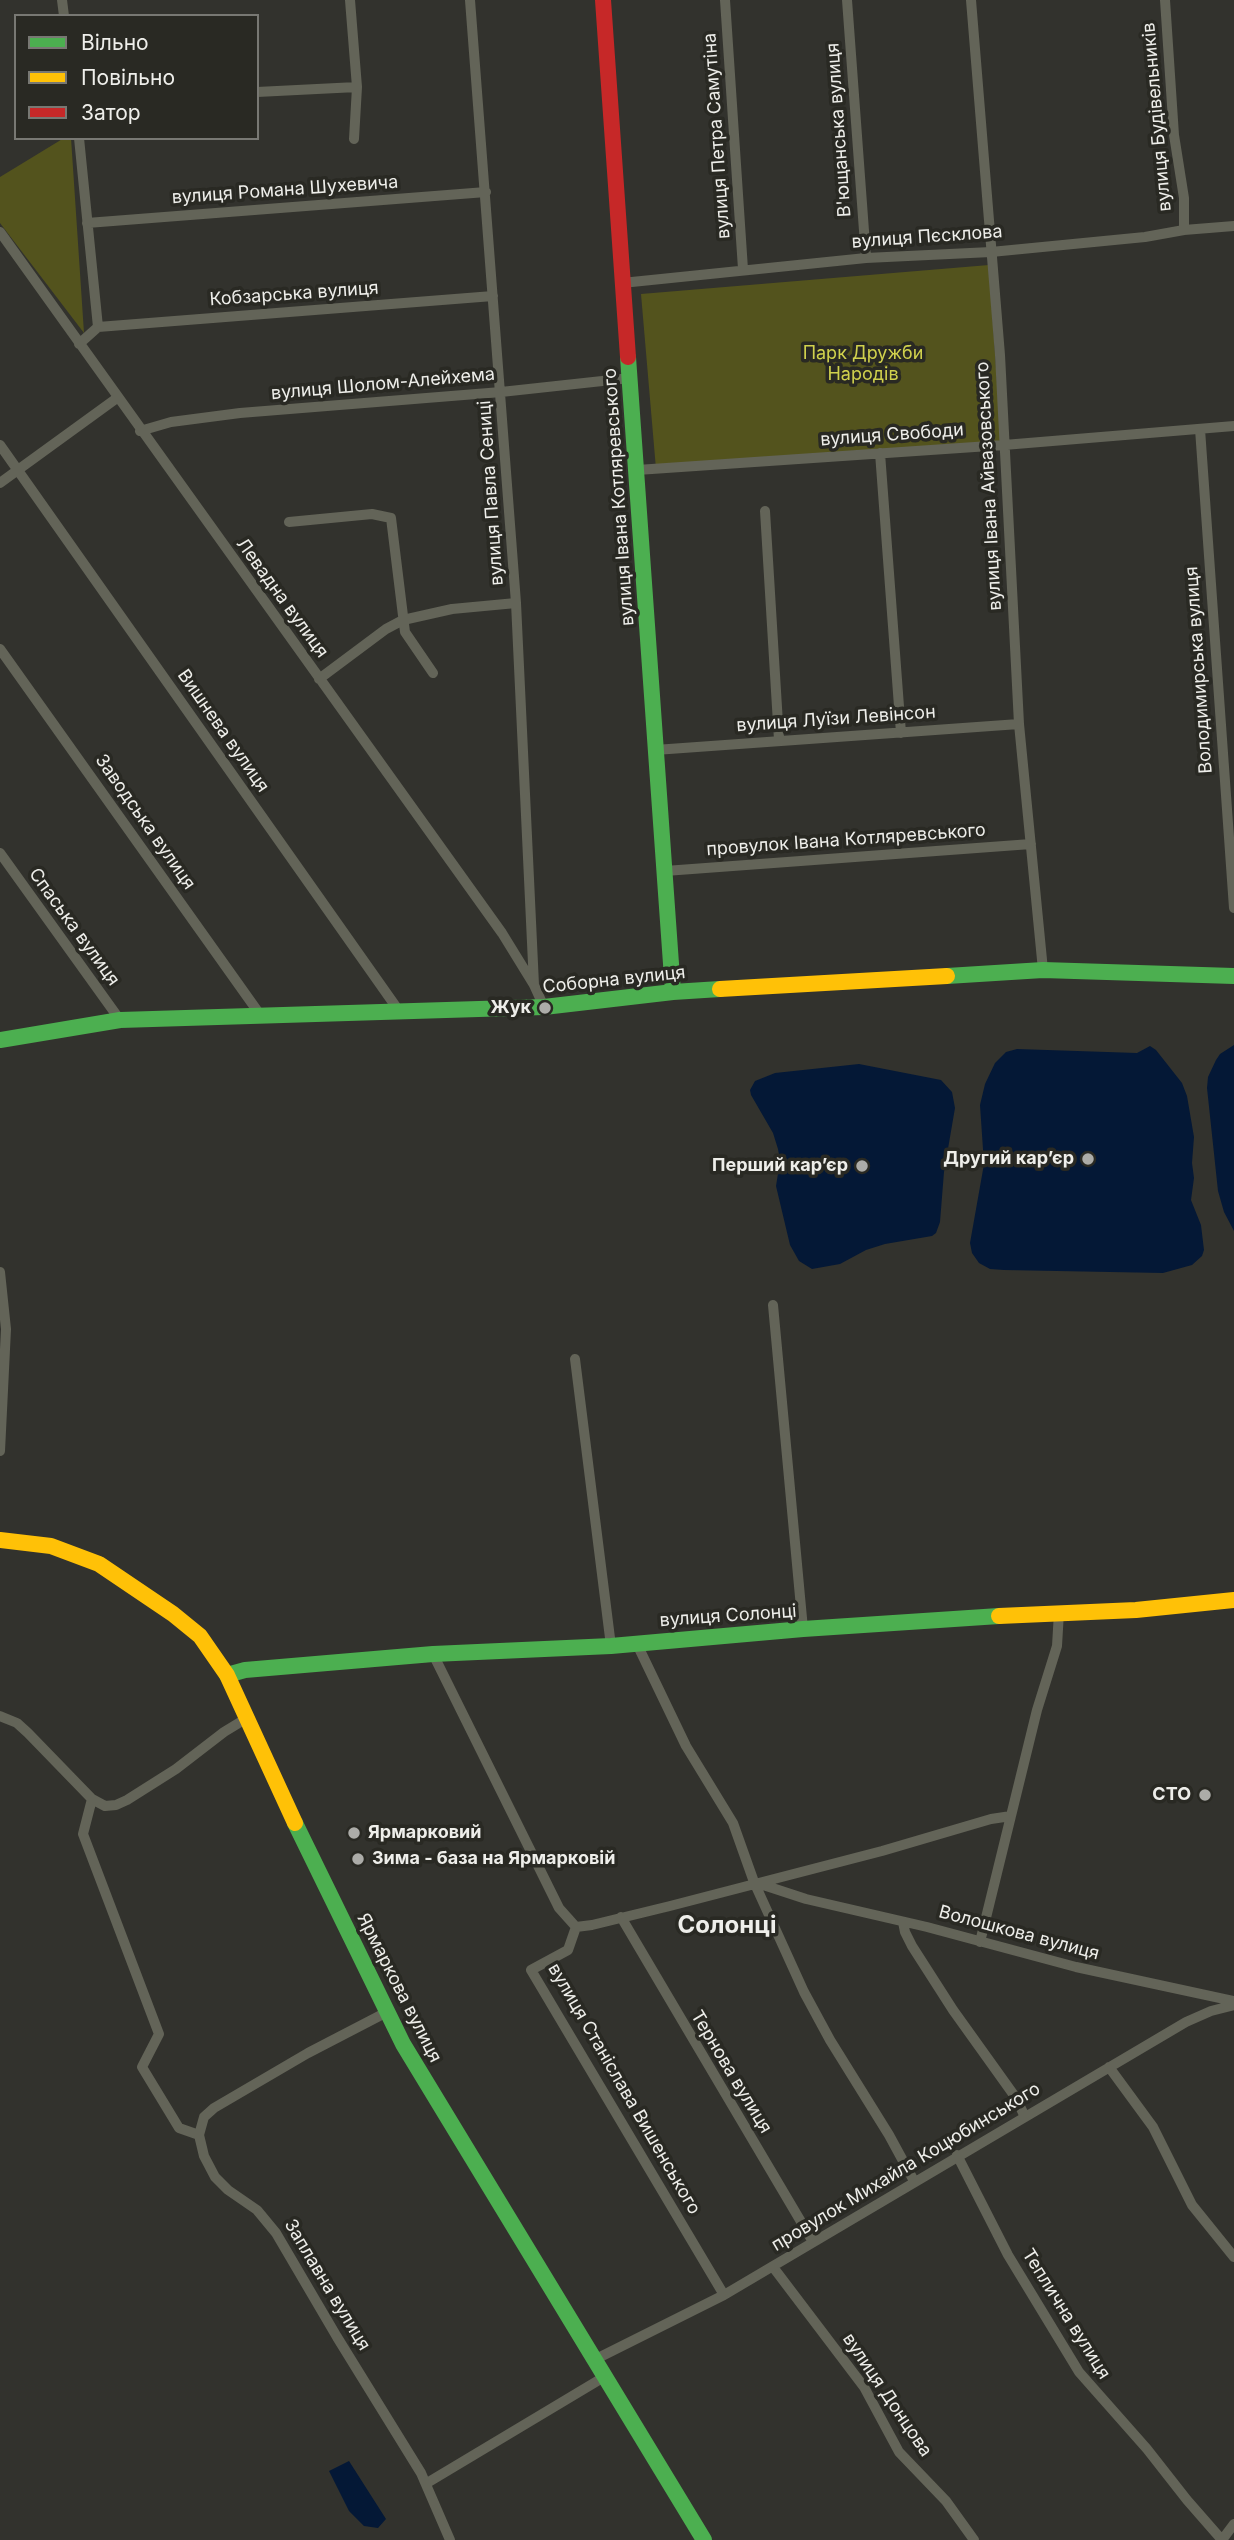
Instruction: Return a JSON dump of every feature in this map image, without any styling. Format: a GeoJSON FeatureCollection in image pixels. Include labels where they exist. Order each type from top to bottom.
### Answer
{"type":"FeatureCollection","features":[{"type":"Feature","properties":{"kind":"street"},"geometry":{"type":"LineString","coordinates":[[350,0],[357,87],[354,139]]}},
{"type":"Feature","properties":{"kind":"street","name":"вулиця Павла Сениці"},"geometry":{"type":"LineString","coordinates":[[470,0],[516,603],[534,985]]}},
{"type":"Feature","properties":{"kind":"street","name":"вулиця Івана Котляревського"},"geometry":{"type":"LineString","coordinates":[[603,0],[673,992]]}},
{"type":"Feature","properties":{"kind":"street","name":"вулиця Петра Самутіна"},"geometry":{"type":"LineString","coordinates":[[725,0],[743,269]]}},
{"type":"Feature","properties":{"kind":"street","name":"В'ющанська вулиця"},"geometry":{"type":"LineString","coordinates":[[847,0],[866,258]]}},
{"type":"Feature","properties":{"kind":"street","name":"вулиця Івана Айвазовського"},"geometry":{"type":"LineString","coordinates":[[971,0],[1000,355],[1019,723],[1043,970]]}},
{"type":"Feature","properties":{"kind":"street","name":"вулиця Будівельників"},"geometry":{"type":"LineString","coordinates":[[1165,0],[1174,135],[1183,190],[1184,230]]}},
{"type":"Feature","properties":{"kind":"street"},"geometry":{"type":"LineString","coordinates":[[259,92],[357,87]]}},
{"type":"Feature","properties":{"kind":"street"},"geometry":{"type":"LineString","coordinates":[[79,140],[98,327],[79,344]]}},
{"type":"Feature","properties":{"kind":"street","name":"вулиця Романа Шухевича"},"geometry":{"type":"LineString","coordinates":[[87,223],[486,192]]}},
{"type":"Feature","properties":{"kind":"street","name":"вулиця Пєсклова"},"geometry":{"type":"LineString","coordinates":[[622,283],[866,258],[990,252],[1234,226]]}},
{"type":"Feature","properties":{"kind":"street","name":"Левадна вулиця"},"geometry":{"type":"LineString","coordinates":[[0,232],[502,933],[534,985]]}},
{"type":"Feature","properties":{"kind":"street","name":"Кобзарська вулиця"},"geometry":{"type":"LineString","coordinates":[[98,327],[493,296]]}},
{"type":"Feature","properties":{"kind":"street","name":"вулиця Шолом-Алейхема"},"geometry":{"type":"LineString","coordinates":[[140,431],[172,422],[240,413],[501,392],[630,378]]}},
{"type":"Feature","properties":{"kind":"street"},"geometry":{"type":"LineString","coordinates":[[0,483],[117,398]]}},
{"type":"Feature","properties":{"kind":"street","name":"вулиця Свободи"},"geometry":{"type":"LineString","coordinates":[[636,470],[1234,426]]}},
{"type":"Feature","properties":{"kind":"street","name":"Володимирська вулиця"},"geometry":{"type":"LineString","coordinates":[[1200,429],[1234,908]]}},
{"type":"Feature","properties":{"kind":"street","name":"Вишнева вулиця"},"geometry":{"type":"LineString","coordinates":[[0,445],[399,1012]]}},
{"type":"Feature","properties":{"kind":"street"},"geometry":{"type":"LineString","coordinates":[[880,453],[901,733]]}},
{"type":"Feature","properties":{"kind":"street"},"geometry":{"type":"LineString","coordinates":[[765,511],[779,740]]}},
{"type":"Feature","properties":{"kind":"street"},"geometry":{"type":"LineString","coordinates":[[289,522],[372,514],[391,519],[403,620],[408,638],[433,673]]}},
{"type":"Feature","properties":{"kind":"street"},"geometry":{"type":"LineString","coordinates":[[319,679],[386,629],[403,620],[452,609],[516,603]]}},
{"type":"Feature","properties":{"kind":"street","name":"Заводська вулиця"},"geometry":{"type":"LineString","coordinates":[[0,649],[261,1016]]}},
{"type":"Feature","properties":{"kind":"street","name":"вулиця Луїзи Левінсон"},"geometry":{"type":"LineString","coordinates":[[655,750],[1019,723]]}},
{"type":"Feature","properties":{"kind":"street","name":"провулок Івана Котляревського"},"geometry":{"type":"LineString","coordinates":[[665,871],[1031,844]]}},
{"type":"Feature","properties":{"kind":"street","name":"Спаська вулиця"},"geometry":{"type":"LineString","coordinates":[[0,853],[120,1020]]}},
{"type":"Feature","properties":{"kind":"street","name":"Соборна вулиця"},"geometry":{"type":"LineString","coordinates":[[0,1040],[120,1020],[544,1007],[673,992],[1043,970],[1234,976]]}},
{"type":"Feature","properties":{"kind":"street"},"geometry":{"type":"LineString","coordinates":[[534,985],[544,1007]]}},
{"type":"Feature","properties":{"kind":"street"},"geometry":{"type":"LineString","coordinates":[[0,1272],[6,1329],[0,1451]]}},
{"type":"Feature","properties":{"kind":"street"},"geometry":{"type":"LineString","coordinates":[[773,1305],[803,1629]]}},
{"type":"Feature","properties":{"kind":"street"},"geometry":{"type":"LineString","coordinates":[[575,1359],[611,1646]]}},
{"type":"Feature","properties":{"kind":"street","name":"Ярмаркова вулиця"},"geometry":{"type":"LineString","coordinates":[[0,1540],[25,1541],[60,1548],[89,1559],[200,1636],[227,1675],[411,2058],[704,2540]]}},
{"type":"Feature","properties":{"kind":"street","name":"вулиця Солонці"},"geometry":{"type":"LineString","coordinates":[[227,1675],[245,1670],[433,1654],[611,1646],[803,1629],[1157,1608],[1234,1600]]}},
{"type":"Feature","properties":{"kind":"street"},"geometry":{"type":"LineString","coordinates":[[980,1942],[1044,1686],[1057,1646],[1059,1612]]}},
{"type":"Feature","properties":{"kind":"street"},"geometry":{"type":"LineString","coordinates":[[636,1642],[686,1746],[733,1823],[754,1882],[804,1992],[914,2181]]}},
{"type":"Feature","properties":{"kind":"street"},"geometry":{"type":"LineString","coordinates":[[433,1654],[559,1908],[576,1927],[1011,1816]]}},
{"type":"Feature","properties":{"kind":"street"},"geometry":{"type":"LineString","coordinates":[[0,1716],[21,1727],[92,1799],[100,1805],[111,1806],[127,1800],[176,1769],[247,1718]]}},
{"type":"Feature","properties":{"kind":"street"},"geometry":{"type":"LineString","coordinates":[[92,1799],[83,1835],[159,2034],[142,2067],[179,2128],[199,2135],[204,2117],[214,2108],[319,2047],[387,2012]]}},
{"type":"Feature","properties":{"kind":"street","name":"Волошкова вулиця"},"geometry":{"type":"LineString","coordinates":[[754,1882],[796,1897],[1234,2003]]}},
{"type":"Feature","properties":{"kind":"street","name":"Тернова вулиця"},"geometry":{"type":"LineString","coordinates":[[621,1917],[813,2242]]}},
{"type":"Feature","properties":{"kind":"street"},"geometry":{"type":"LineString","coordinates":[[903,1922],[912,1946],[953,2010],[1016,2098],[1025,2117]]}},
{"type":"Feature","properties":{"kind":"street","name":"вулиця Станіслава Вишенського"},"geometry":{"type":"LineString","coordinates":[[576,1927],[568,1950],[531,1970],[724,2295]]}},
{"type":"Feature","properties":{"kind":"street","name":"провулок Михайла Коцюбинського"},"geometry":{"type":"LineString","coordinates":[[594,2360],[724,2295],[1186,2022],[1234,2003]]}},
{"type":"Feature","properties":{"kind":"street"},"geometry":{"type":"LineString","coordinates":[[1109,2067],[1153,2127],[1192,2205],[1234,2257]]}},
{"type":"Feature","properties":{"kind":"street","name":"Заплавна вулиця"},"geometry":{"type":"LineString","coordinates":[[199,2135],[204,2156],[215,2177],[271,2224],[427,2483],[450,2540]]}},
{"type":"Feature","properties":{"kind":"street","name":"Теплична вулиця"},"geometry":{"type":"LineString","coordinates":[[957,2155],[1008,2255],[1079,2372],[1222,2540]]}},
{"type":"Feature","properties":{"kind":"street","name":"вулиця Донцова"},"geometry":{"type":"LineString","coordinates":[[773,2267],[870,2396],[899,2452],[946,2501],[974,2540]]}},
{"type":"Feature","properties":{"kind":"street"},"geometry":{"type":"LineString","coordinates":[[427,2483],[604,2377]]}},
{"type":"Feature","properties":{"kind":"street"},"geometry":{"type":"LineString","coordinates":[[1222,2540],[1234,2524]]}},
{"type":"Feature","properties":{"kind":"green space"},"geometry":{"type":"Polygon","coordinates":[[[61,140],[71,140],[84,333],[0,223],[0,177],[61,140]]]}},
{"type":"Feature","properties":{"kind":"green space","name":"Парк Дружби Народів"},"geometry":{"type":"Polygon","coordinates":[[[989,265],[1001,442],[656,469],[641,294],[989,265]]]}},
{"type":"Feature","properties":{"kind":"water"},"geometry":{"type":"Polygon","coordinates":[[[1234,1045],[1234,1231],[1224,1212],[1218,1191],[1207,1088],[1208,1077],[1216,1060],[1234,1045]]]}},
{"type":"Feature","properties":{"kind":"water","name":"Другий кар’єр"},"geometry":{"type":"Polygon","coordinates":[[[1150,1046],[1182,1083],[1187,1096],[1194,1137],[1191,1200],[1201,1225],[1204,1250],[1202,1256],[1192,1265],[1163,1273],[1004,1270],[990,1269],[979,1263],[972,1253],[970,1243],[984,1164],[980,1105],[985,1084],[995,1063],[1006,1052],[1017,1049],[1137,1053],[1150,1046]]]}},
{"type":"Feature","properties":{"kind":"water","name":"Перший кар’єр"},"geometry":{"type":"Polygon","coordinates":[[[859,1064],[941,1080],[952,1092],[955,1108],[944,1172],[940,1222],[932,1236],[885,1244],[866,1250],[840,1264],[812,1269],[799,1261],[790,1245],[776,1186],[780,1161],[778,1149],[773,1133],[750,1090],[755,1081],[775,1073],[859,1064]]]}},
{"type":"Feature","properties":{"kind":"water"},"geometry":{"type":"Polygon","coordinates":[[[349,2461],[386,2519],[378,2528],[364,2526],[349,2511],[329,2471],[349,2461]]]}},
{"type":"Feature","properties":{"kind":"traffic: fast"},"geometry":{"type":"LineString","coordinates":[[628,357],[673,992]]}},
{"type":"Feature","properties":{"kind":"traffic: fast"},"geometry":{"type":"LineString","coordinates":[[947,976],[1043,970],[1234,976]]}},
{"type":"Feature","properties":{"kind":"traffic: fast"},"geometry":{"type":"LineString","coordinates":[[0,1040],[120,1020],[544,1007],[720,989]]}},
{"type":"Feature","properties":{"kind":"traffic: fast"},"geometry":{"type":"LineString","coordinates":[[227,1675],[245,1670],[433,1654],[611,1646],[803,1629],[999,1616]]}},
{"type":"Feature","properties":{"kind":"traffic: fast"},"geometry":{"type":"LineString","coordinates":[[295,1823],[403,2044],[704,2540]]}},
{"type":"Feature","properties":{"kind":"traffic: slow"},"geometry":{"type":"LineString","coordinates":[[720,989],[947,976]]}},
{"type":"Feature","properties":{"kind":"traffic: slow"},"geometry":{"type":"LineString","coordinates":[[0,1540],[51,1546],[99,1564],[173,1614],[200,1636],[227,1675],[295,1823]]}},
{"type":"Feature","properties":{"kind":"traffic: slow"},"geometry":{"type":"LineString","coordinates":[[999,1616],[1136,1610],[1234,1600]]}},
{"type":"Feature","properties":{"kind":"traffic: jam"},"geometry":{"type":"LineString","coordinates":[[603,0],[628,357]]}},
{"type":"Feature","properties":{"kind":"place","name":"Жук"},"geometry":{"type":"Point","coordinates":[545,1008]}},
{"type":"Feature","properties":{"kind":"place","name":"Другий кар’єр"},"geometry":{"type":"Point","coordinates":[1088,1159]}},
{"type":"Feature","properties":{"kind":"place","name":"Перший кар’єр"},"geometry":{"type":"Point","coordinates":[862,1166]}},
{"type":"Feature","properties":{"kind":"place","name":"СТО"},"geometry":{"type":"Point","coordinates":[1205,1795]}},
{"type":"Feature","properties":{"kind":"place","name":"Ярмарковий"},"geometry":{"type":"Point","coordinates":[354,1833]}},
{"type":"Feature","properties":{"kind":"place","name":"Зима - база на Ярмарковій"},"geometry":{"type":"Point","coordinates":[358,1859]}},
{"type":"Feature","properties":{"kind":"district","name":"Солонці"},"geometry":{"type":"Point","coordinates":[727,1926]}}]}
